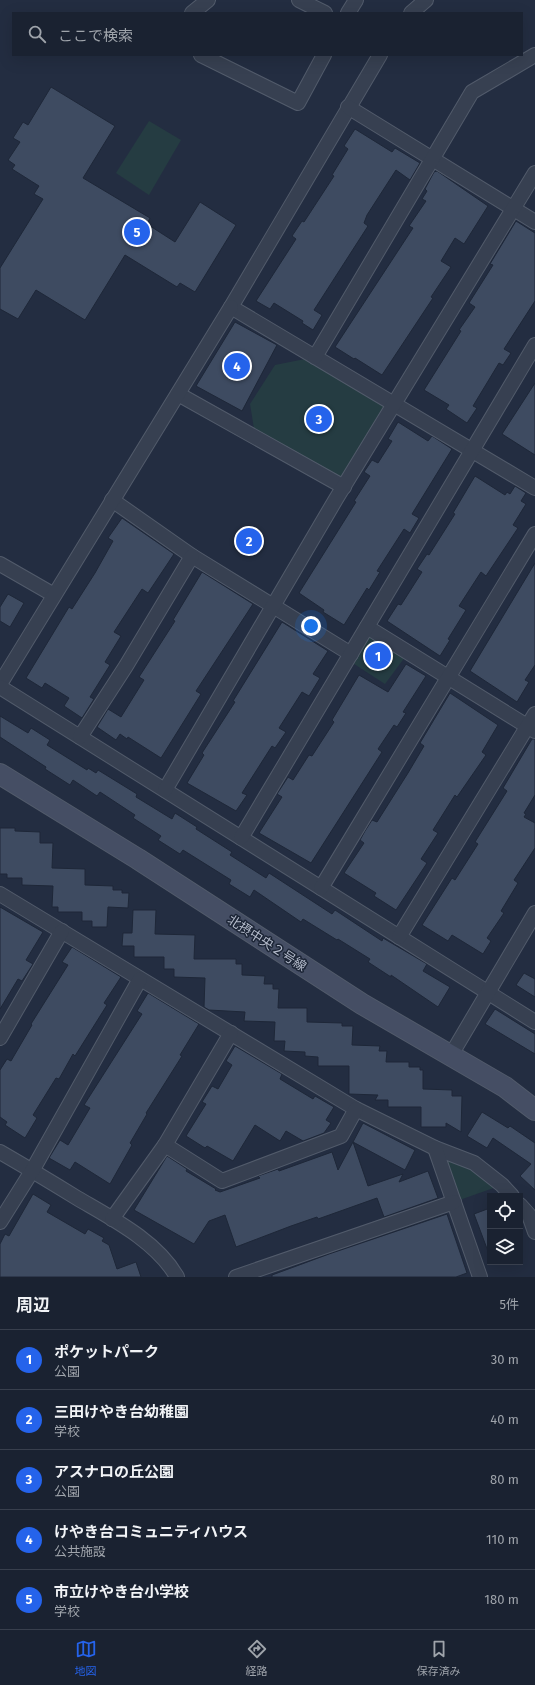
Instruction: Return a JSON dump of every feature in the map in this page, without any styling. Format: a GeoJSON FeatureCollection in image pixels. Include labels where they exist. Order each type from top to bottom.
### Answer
{"type":"FeatureCollection","features":[{"type":"Feature","properties":{"kind":"street"},"geometry":{"type":"LineString","coordinates":[[193,12],[208,0]]}},
{"type":"Feature","properties":{"kind":"street"},"geometry":{"type":"LineString","coordinates":[[300,0],[323,12]]}},
{"type":"Feature","properties":{"kind":"street"},"geometry":{"type":"LineString","coordinates":[[349,12],[356,0]]}},
{"type":"Feature","properties":{"kind":"street"},"geometry":{"type":"LineString","coordinates":[[412,12],[426,0]]}},
{"type":"Feature","properties":{"kind":"street"},"geometry":{"type":"LineString","coordinates":[[315,357],[472,92],[535,55]]}},
{"type":"Feature","properties":{"kind":"street"},"geometry":{"type":"LineString","coordinates":[[203,56],[298,103],[323,56]]}},
{"type":"Feature","properties":{"kind":"street"},"geometry":{"type":"LineString","coordinates":[[0,684],[232,307],[348,107],[379,56]]}},
{"type":"Feature","properties":{"kind":"street"},"geometry":{"type":"LineString","coordinates":[[348,107],[535,222]]}},
{"type":"Feature","properties":{"kind":"street"},"geometry":{"type":"LineString","coordinates":[[165,790],[344,487],[535,173]]}},
{"type":"Feature","properties":{"kind":"street"},"geometry":{"type":"LineString","coordinates":[[232,307],[535,488]]}},
{"type":"Feature","properties":{"kind":"street"},"geometry":{"type":"LineString","coordinates":[[241,838],[535,345]]}},
{"type":"Feature","properties":{"kind":"street"},"geometry":{"type":"LineString","coordinates":[[178,394],[344,487]]}},
{"type":"Feature","properties":{"kind":"street"},"geometry":{"type":"LineString","coordinates":[[112,500],[192,556],[351,654]]}},
{"type":"Feature","properties":{"kind":"street"},"geometry":{"type":"LineString","coordinates":[[321,888],[535,534]]}},
{"type":"Feature","properties":{"kind":"street"},"geometry":{"type":"LineString","coordinates":[[80,737],[126,666],[192,556]]}},
{"type":"Feature","properties":{"kind":"street"},"geometry":{"type":"LineString","coordinates":[[0,564],[54,595]]}},
{"type":"Feature","properties":{"kind":"street"},"geometry":{"type":"LineString","coordinates":[[367,628],[531,729]]}},
{"type":"Feature","properties":{"kind":"street"},"geometry":{"type":"LineString","coordinates":[[0,687],[535,1022]]}},
{"type":"Feature","properties":{"kind":"street"},"geometry":{"type":"LineString","coordinates":[[399,937],[531,729],[535,714]]}},
{"type":"Feature","properties":{"kind":"street","name":"北摂中央２号線"},"geometry":{"type":"LineString","coordinates":[[0,774],[138,859],[362,1004],[504,1087],[535,1110]]}},
{"type":"Feature","properties":{"kind":"street"},"geometry":{"type":"LineString","coordinates":[[0,894],[356,1109],[435,1148],[474,1163],[502,1185],[509,1193]]}},
{"type":"Feature","properties":{"kind":"street"},"geometry":{"type":"LineString","coordinates":[[450,1055],[535,913]]}},
{"type":"Feature","properties":{"kind":"street"},"geometry":{"type":"LineString","coordinates":[[0,1038],[62,931]]}},
{"type":"Feature","properties":{"kind":"street"},"geometry":{"type":"LineString","coordinates":[[0,1222],[32,1171],[140,979]]}},
{"type":"Feature","properties":{"kind":"street"},"geometry":{"type":"LineString","coordinates":[[112,1218],[165,1145],[231,1033]]}},
{"type":"Feature","properties":{"kind":"street"},"geometry":{"type":"LineString","coordinates":[[165,1145],[222,1181],[341,1136],[356,1109]]}},
{"type":"Feature","properties":{"kind":"street"},"geometry":{"type":"LineString","coordinates":[[435,1148],[480,1277]]}},
{"type":"Feature","properties":{"kind":"street"},"geometry":{"type":"LineString","coordinates":[[0,1152],[112,1218],[148,1244],[164,1258],[177,1277]]}},
{"type":"Feature","properties":{"kind":"street"},"geometry":{"type":"LineString","coordinates":[[236,1277],[454,1202]]}},
{"type":"Feature","properties":{"kind":"street"},"geometry":{"type":"LineString","coordinates":[[523,1208],[529,1215],[535,1232]]}},
{"type":"Feature","properties":{"kind":"green space"},"geometry":{"type":"Polygon","coordinates":[[[149,121],[181,140],[149,195],[116,173],[149,121]]]}},
{"type":"Feature","properties":{"kind":"green space"},"geometry":{"type":"Polygon","coordinates":[[[315,357],[394,404],[344,487],[255,435],[250,404],[275,365],[315,357]]]}},
{"type":"Feature","properties":{"kind":"green space"},"geometry":{"type":"Polygon","coordinates":[[[377,633],[408,653],[385,684],[348,660],[362,636],[377,633]]]}},
{"type":"Feature","properties":{"kind":"green space"},"geometry":{"type":"Polygon","coordinates":[[[435,1148],[502,1185],[454,1202],[435,1148]]]}},
{"type":"Feature","properties":{"kind":"building"},"geometry":{"type":"Polygon","coordinates":[[[51,87],[115,126],[83,178],[150,218],[147,224],[175,242],[200,202],[236,225],[195,292],[180,283],[177,287],[125,255],[85,320],[36,290],[18,319],[0,309],[0,268],[43,199],[34,194],[39,186],[12,169],[15,165],[8,160],[20,142],[13,138],[23,122],[28,125],[51,87]]]}},
{"type":"Feature","properties":{"kind":"building"},"geometry":{"type":"Polygon","coordinates":[[[355,129],[392,152],[395,148],[420,163],[410,180],[396,170],[367,215],[364,223],[368,226],[314,310],[322,315],[313,330],[302,323],[303,321],[274,303],[270,309],[256,301],[296,239],[292,236],[302,221],[304,222],[334,176],[332,175],[348,149],[344,146],[355,129]]]}},
{"type":"Feature","properties":{"kind":"building"},"geometry":{"type":"Polygon","coordinates":[[[437,171],[488,206],[464,244],[455,238],[441,261],[451,267],[431,297],[433,298],[382,375],[335,347],[413,228],[409,226],[426,201],[422,199],[427,191],[425,189],[434,172],[437,171]]]}},
{"type":"Feature","properties":{"kind":"building"},"geometry":{"type":"Polygon","coordinates":[[[516,221],[535,233],[535,301],[504,349],[511,353],[503,365],[499,363],[473,406],[477,408],[467,423],[446,409],[449,405],[424,390],[461,331],[459,330],[475,307],[469,303],[493,265],[490,264],[516,221]]]}},
{"type":"Feature","properties":{"kind":"building"},"geometry":{"type":"Polygon","coordinates":[[[235,322],[277,345],[242,411],[196,386],[235,322]]]}},
{"type":"Feature","properties":{"kind":"building"},"geometry":{"type":"Polygon","coordinates":[[[535,383],[535,455],[502,434],[535,383]]]}},
{"type":"Feature","properties":{"kind":"building"},"geometry":{"type":"Polygon","coordinates":[[[398,422],[428,441],[432,436],[452,449],[412,514],[419,518],[410,533],[404,529],[377,571],[380,572],[369,590],[367,588],[344,625],[323,612],[324,610],[299,593],[356,502],[354,501],[370,476],[364,472],[372,460],[378,463],[392,441],[388,439],[398,422]]]}},
{"type":"Feature","properties":{"kind":"building"},"geometry":{"type":"Polygon","coordinates":[[[475,476],[505,495],[507,492],[510,494],[515,486],[526,493],[521,501],[526,504],[513,525],[518,528],[486,576],[481,572],[459,606],[466,610],[448,639],[450,640],[440,656],[387,621],[398,604],[401,605],[422,572],[417,569],[427,554],[429,555],[455,514],[453,513],[475,476]]]}},
{"type":"Feature","properties":{"kind":"building"},"geometry":{"type":"Polygon","coordinates":[[[122,518],[174,554],[148,593],[142,589],[114,632],[121,636],[105,662],[110,665],[90,697],[94,699],[82,718],[64,706],[69,698],[45,683],[42,688],[26,678],[69,607],[72,609],[95,573],[113,541],[108,538],[122,518]]]}},
{"type":"Feature","properties":{"kind":"building"},"geometry":{"type":"Polygon","coordinates":[[[535,563],[535,665],[525,680],[529,682],[517,702],[470,671],[535,563]]]}},
{"type":"Feature","properties":{"kind":"building"},"geometry":{"type":"Polygon","coordinates":[[[202,572],[253,604],[196,691],[201,694],[161,758],[128,737],[127,739],[120,734],[116,740],[97,727],[108,709],[121,717],[144,680],[139,677],[175,621],[173,620],[202,572]]]}},
{"type":"Feature","properties":{"kind":"building"},"geometry":{"type":"Polygon","coordinates":[[[8,594],[24,603],[10,627],[0,621],[0,607],[8,594]]]}},
{"type":"Feature","properties":{"kind":"building"},"geometry":{"type":"Polygon","coordinates":[[[282,622],[328,651],[313,674],[320,678],[309,696],[302,692],[279,728],[286,732],[275,748],[272,746],[242,793],[247,795],[236,811],[187,783],[204,755],[202,753],[235,702],[233,701],[282,622]]]}},
{"type":"Feature","properties":{"kind":"building"},"geometry":{"type":"Polygon","coordinates":[[[406,664],[426,676],[403,712],[406,713],[397,727],[394,725],[378,749],[382,752],[311,863],[259,833],[282,797],[277,794],[288,777],[293,780],[309,755],[312,756],[334,722],[332,720],[359,675],[388,692],[406,664]]]}},
{"type":"Feature","properties":{"kind":"building"},"geometry":{"type":"Polygon","coordinates":[[[450,693],[498,725],[482,752],[486,755],[457,797],[455,795],[433,830],[438,833],[421,859],[427,863],[396,910],[374,896],[376,893],[344,873],[364,843],[360,840],[365,831],[372,820],[377,822],[424,746],[420,743],[450,693]]]}},
{"type":"Feature","properties":{"kind":"building"},"geometry":{"type":"Polygon","coordinates":[[[0,716],[28,733],[31,728],[50,740],[47,745],[87,770],[88,768],[96,773],[98,770],[137,794],[136,797],[172,819],[175,813],[197,827],[196,829],[232,852],[230,855],[266,878],[269,873],[332,914],[335,910],[382,941],[383,938],[427,964],[423,971],[450,987],[438,1007],[391,975],[391,977],[368,962],[370,959],[338,939],[337,940],[303,919],[301,922],[254,890],[250,897],[229,884],[231,880],[183,850],[180,854],[158,840],[161,836],[133,818],[135,815],[100,792],[97,796],[73,780],[70,785],[45,769],[46,767],[0,737],[0,716]]]}},
{"type":"Feature","properties":{"kind":"building"},"geometry":{"type":"Polygon","coordinates":[[[532,739],[535,739],[535,795],[524,813],[526,814],[524,817],[535,823],[535,848],[514,880],[518,883],[501,911],[504,913],[487,938],[491,941],[483,954],[452,935],[448,941],[422,925],[452,878],[455,880],[478,844],[475,842],[507,791],[503,788],[532,739]]]}},
{"type":"Feature","properties":{"kind":"building"},"geometry":{"type":"Polygon","coordinates":[[[0,828],[15,828],[15,831],[40,832],[40,843],[53,843],[52,868],[85,869],[85,885],[113,886],[113,890],[122,890],[122,893],[129,893],[128,908],[108,907],[107,927],[92,927],[92,921],[82,921],[82,912],[58,912],[58,907],[52,907],[53,886],[22,885],[22,878],[7,878],[7,874],[0,874],[0,828]]]}},
{"type":"Feature","properties":{"kind":"building"},"geometry":{"type":"Polygon","coordinates":[[[0,907],[43,932],[26,960],[33,964],[22,981],[18,979],[0,1009],[0,907]]]}},
{"type":"Feature","properties":{"kind":"building"},"geometry":{"type":"Polygon","coordinates":[[[133,910],[156,910],[155,934],[195,935],[194,959],[236,959],[236,964],[242,964],[242,975],[265,976],[264,984],[273,984],[273,989],[279,989],[278,1008],[307,1008],[307,1022],[342,1023],[342,1026],[353,1026],[352,1045],[380,1046],[379,1051],[387,1051],[386,1062],[409,1062],[409,1067],[420,1067],[420,1070],[423,1070],[423,1089],[452,1090],[452,1096],[462,1096],[461,1132],[446,1123],[446,1127],[421,1127],[421,1107],[388,1107],[388,1100],[375,1100],[378,1095],[349,1094],[349,1066],[318,1066],[318,1057],[305,1056],[305,1052],[284,1051],[285,1041],[274,1041],[275,1022],[244,1021],[245,1012],[209,1010],[204,1007],[205,978],[174,977],[174,969],[164,969],[164,957],[134,957],[134,946],[122,946],[123,933],[132,933],[133,910]]]}},
{"type":"Feature","properties":{"kind":"building"},"geometry":{"type":"Polygon","coordinates":[[[72,947],[121,977],[104,1003],[107,1005],[75,1056],[73,1054],[59,1079],[56,1078],[33,1115],[37,1118],[25,1138],[5,1125],[7,1122],[0,1117],[0,1070],[7,1059],[11,1061],[32,1025],[31,1024],[68,965],[62,962],[72,947]]]}},
{"type":"Feature","properties":{"kind":"building"},"geometry":{"type":"Polygon","coordinates":[[[524,973],[535,979],[535,997],[516,985],[524,973]]]}},
{"type":"Feature","properties":{"kind":"building"},"geometry":{"type":"Polygon","coordinates":[[[148,993],[199,1024],[180,1055],[182,1056],[146,1113],[147,1114],[130,1143],[132,1145],[110,1184],[75,1162],[70,1170],[49,1158],[60,1140],[68,1145],[90,1108],[84,1105],[142,1014],[137,1011],[148,993]]]}},
{"type":"Feature","properties":{"kind":"building"},"geometry":{"type":"Polygon","coordinates":[[[495,1009],[535,1034],[535,1054],[485,1024],[495,1009]]]}},
{"type":"Feature","properties":{"kind":"building"},"geometry":{"type":"Polygon","coordinates":[[[235,1046],[282,1074],[280,1079],[313,1099],[315,1096],[334,1107],[326,1120],[331,1123],[324,1133],[303,1141],[286,1131],[280,1141],[255,1125],[233,1161],[207,1146],[205,1148],[186,1136],[206,1104],[202,1102],[212,1086],[218,1089],[232,1065],[226,1061],[235,1046]]]}},
{"type":"Feature","properties":{"kind":"building"},"geometry":{"type":"Polygon","coordinates":[[[482,1112],[508,1128],[510,1126],[535,1143],[535,1190],[520,1176],[531,1164],[493,1138],[487,1148],[467,1136],[482,1112]]]}},
{"type":"Feature","properties":{"kind":"building"},"geometry":{"type":"Polygon","coordinates":[[[363,1123],[415,1150],[405,1170],[353,1142],[363,1123]]]}},
{"type":"Feature","properties":{"kind":"building"},"geometry":{"type":"Polygon","coordinates":[[[353,1142],[368,1186],[403,1174],[399,1182],[428,1171],[438,1198],[384,1217],[377,1198],[318,1219],[317,1217],[291,1226],[236,1247],[225,1215],[209,1221],[194,1244],[134,1210],[167,1156],[187,1169],[186,1171],[220,1192],[260,1178],[258,1176],[278,1169],[279,1171],[332,1152],[338,1170],[353,1142]]]}},
{"type":"Feature","properties":{"kind":"building"},"geometry":{"type":"Polygon","coordinates":[[[33,1194],[51,1205],[47,1212],[85,1234],[88,1229],[104,1238],[102,1241],[109,1245],[117,1269],[136,1262],[141,1277],[0,1277],[0,1244],[5,1234],[9,1236],[33,1194]]]}},
{"type":"Feature","properties":{"kind":"building"},"geometry":{"type":"Polygon","coordinates":[[[487,1209],[487,1249],[474,1214],[487,1209]]]}},
{"type":"Feature","properties":{"kind":"building"},"geometry":{"type":"Polygon","coordinates":[[[447,1214],[467,1273],[456,1277],[272,1277],[272,1275],[329,1254],[447,1214]]]}},
{"type":"Feature","properties":{"kind":"place","name":"市立けやき台小学校"},"geometry":{"type":"Point","coordinates":[137,232]}},
{"type":"Feature","properties":{"kind":"place","name":"けやき台コミュニティハウス"},"geometry":{"type":"Point","coordinates":[237,366]}},
{"type":"Feature","properties":{"kind":"place","name":"アスナロの丘公園"},"geometry":{"type":"Point","coordinates":[319,419]}},
{"type":"Feature","properties":{"kind":"place","name":"三田けやき台幼稚園"},"geometry":{"type":"Point","coordinates":[249,541]}},
{"type":"Feature","properties":{"kind":"place","name":"ポケットパーク"},"geometry":{"type":"Point","coordinates":[378,656]}}]}
